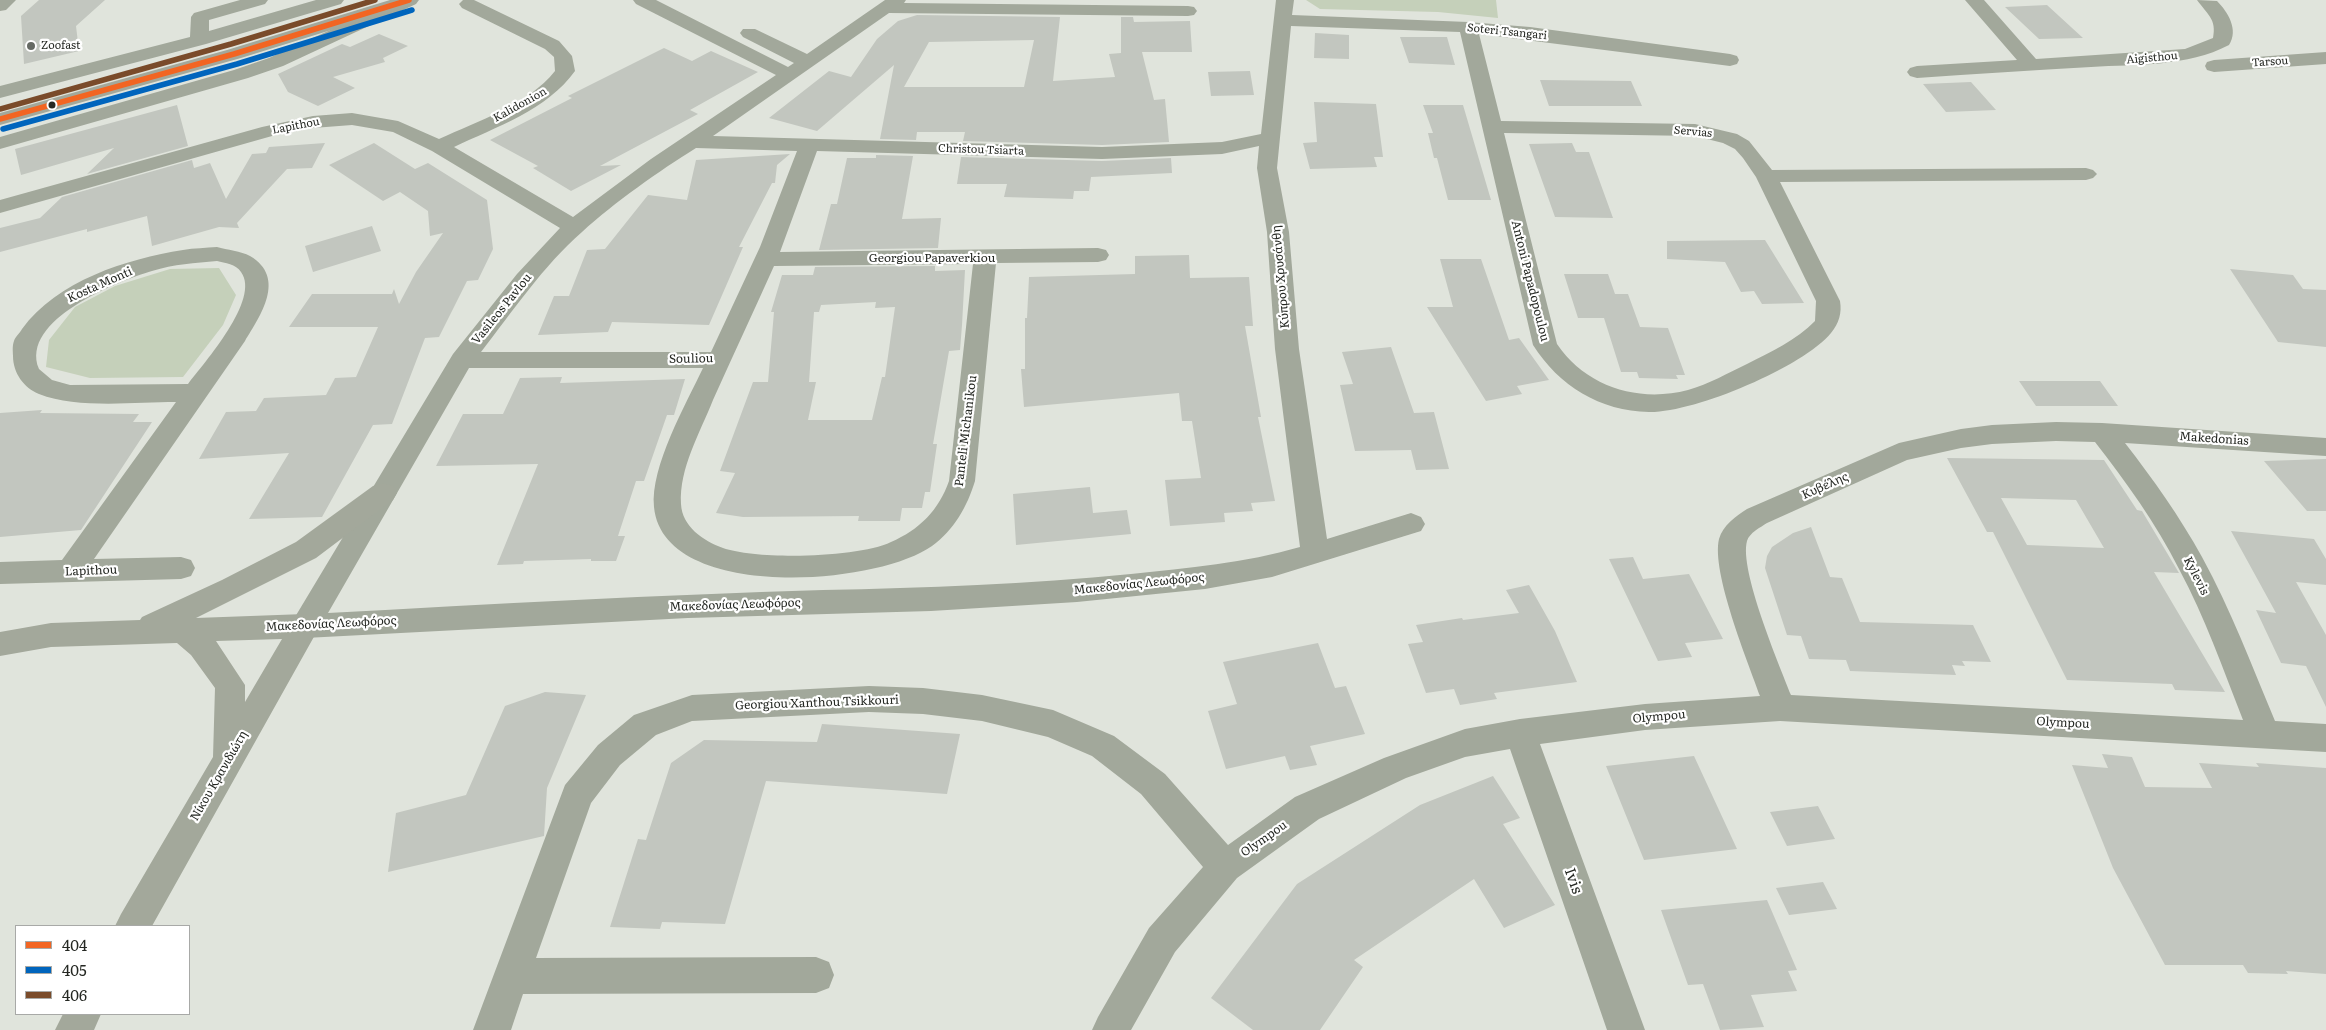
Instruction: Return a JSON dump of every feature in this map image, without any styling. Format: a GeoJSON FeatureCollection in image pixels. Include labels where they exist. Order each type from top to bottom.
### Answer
{"type":"FeatureCollection","features":[{"type":"Feature","properties":{"kind":"main road"},"geometry":{"type":"LineString","coordinates":[[0,107],[222,47],[374,0]]}},
{"type":"Feature","properties":{"kind":"main road"},"geometry":{"type":"LineString","coordinates":[[0,119],[234,54],[409,0]]}},
{"type":"Feature","properties":{"kind":"main road"},"geometry":{"type":"LineString","coordinates":[[136,632],[179,614],[306,550],[383,493]]}},
{"type":"Feature","properties":{"kind":"main road","name":"Μακεδονίας Λεωφόρος"},"geometry":{"type":"LineString","coordinates":[[0,626],[51,635]]}},
{"type":"Feature","properties":{"kind":"main road","name":"Μακεδονίας Λεωφόρος"},"geometry":{"type":"LineString","coordinates":[[0,644],[51,635],[305,626]]}},
{"type":"Feature","properties":{"kind":"main road","name":"Νίκου Κρανιδιώτη"},"geometry":{"type":"LineString","coordinates":[[134,925],[305,626]]}},
{"type":"Feature","properties":{"kind":"main road"},"geometry":{"type":"LineString","coordinates":[[182,630],[202,646],[230,685],[228,761]]}},
{"type":"Feature","properties":{"kind":"main road"},"geometry":{"type":"LineString","coordinates":[[74,1030],[82,1015]]}},
{"type":"Feature","properties":{"kind":"street"},"geometry":{"type":"LineString","coordinates":[[0,6],[7,0]]}},
{"type":"Feature","properties":{"kind":"street"},"geometry":{"type":"LineString","coordinates":[[199,34],[200,17],[259,0]]}},
{"type":"Feature","properties":{"kind":"street"},"geometry":{"type":"LineString","coordinates":[[0,92],[294,4],[335,0]]}},
{"type":"Feature","properties":{"kind":"street"},"geometry":{"type":"LineString","coordinates":[[0,142],[241,74],[276,62],[409,0]]}},
{"type":"Feature","properties":{"kind":"street"},"geometry":{"type":"LineString","coordinates":[[642,0],[790,75]]}},
{"type":"Feature","properties":{"kind":"street","name":"Κύπρου Χρυσάνθη"},"geometry":{"type":"LineString","coordinates":[[1285,0],[1267,168],[1278,232],[1287,349],[1315,554]]}},
{"type":"Feature","properties":{"kind":"street"},"geometry":{"type":"LineString","coordinates":[[1974,0],[2032,66]]}},
{"type":"Feature","properties":{"kind":"street","name":"Aigisthou"},"geometry":{"type":"LineString","coordinates":[[1917,72],[2186,55],[2207,49],[2222,40],[2224,31],[2223,19],[2206,0]]}},
{"type":"Feature","properties":{"kind":"street","name":"Kalidonion"},"geometry":{"type":"LineString","coordinates":[[439,147],[534,100],[555,86],[565,71],[563,56],[552,45],[468,4]]}},
{"type":"Feature","properties":{"kind":"street"},"geometry":{"type":"LineString","coordinates":[[892,4],[1188,11]]}},
{"type":"Feature","properties":{"kind":"street","name":"Vasileos Pavlou"},"geometry":{"type":"LineString","coordinates":[[305,626],[462,360],[525,279],[574,227],[658,163],[692,142],[892,4]]}},
{"type":"Feature","properties":{"kind":"street","name":"Soteri Tsangari"},"geometry":{"type":"LineString","coordinates":[[1283,20],[1468,27],[1530,33],[1730,60]]}},
{"type":"Feature","properties":{"kind":"street"},"geometry":{"type":"LineString","coordinates":[[729,24],[808,62]]}},
{"type":"Feature","properties":{"kind":"street","name":"Antoni Papadopoulou"},"geometry":{"type":"LineString","coordinates":[[1468,27],[1545,345],[1562,369],[1603,394],[1645,403],[1693,397],[1716,389],[1778,357],[1821,330],[1830,312],[1828,301]]}},
{"type":"Feature","properties":{"kind":"street"},"geometry":{"type":"LineString","coordinates":[[772,44],[810,44],[849,34]]}},
{"type":"Feature","properties":{"kind":"street","name":"Tarsou"},"geometry":{"type":"LineString","coordinates":[[2214,66],[2326,58]]}},
{"type":"Feature","properties":{"kind":"street","name":"Lapithou"},"geometry":{"type":"LineString","coordinates":[[0,207],[269,131],[313,122],[352,119],[387,124],[439,147],[574,227]]}},
{"type":"Feature","properties":{"kind":"street","name":"Servias"},"geometry":{"type":"LineString","coordinates":[[1492,127],[1695,130],[1714,132],[1730,138],[1742,145],[1766,176],[1828,301]]}},
{"type":"Feature","properties":{"kind":"street","name":"Christou Tsiarta"},"geometry":{"type":"LineString","coordinates":[[692,142],[1102,153],[1222,148],[1269,138]]}},
{"type":"Feature","properties":{"kind":"street","name":"Souliou"},"geometry":{"type":"LineString","coordinates":[[462,360],[718,360],[766,259],[809,145]]}},
{"type":"Feature","properties":{"kind":"street"},"geometry":{"type":"LineString","coordinates":[[1766,176],[2086,174]]}},
{"type":"Feature","properties":{"kind":"street","name":"Kosta Monti"},"geometry":{"type":"LineString","coordinates":[[70,571],[236,335],[250,312],[258,289],[254,271],[239,259],[204,255],[161,260],[93,286],[63,301],[41,317],[31,328],[22,350],[21,358],[28,374],[40,386],[70,394],[194,393]]}},
{"type":"Feature","properties":{"kind":"street","name":"Georgiou Papaverkiou"},"geometry":{"type":"LineString","coordinates":[[766,259],[985,258],[1098,255]]}},
{"type":"Feature","properties":{"kind":"street","name":"Panteli Michanikou"},"geometry":{"type":"LineString","coordinates":[[718,360],[675,460],[668,486],[667,507],[673,527],[682,537],[707,553],[727,560],[774,565],[851,562],[898,551],[932,531],[946,516],[960,489],[985,258]]}},
{"type":"Feature","properties":{"kind":"street","name":"Κυβέλης"},"geometry":{"type":"LineString","coordinates":[[1780,708],[1737,584],[1731,553],[1734,538],[1742,525],[1757,516],[1899,453],[1918,447],[1947,441],[2019,432],[2102,432]]}},
{"type":"Feature","properties":{"kind":"street","name":"Makedonias"},"geometry":{"type":"LineString","coordinates":[[2102,432],[2326,447]]}},
{"type":"Feature","properties":{"kind":"street","name":"Kylevis"},"geometry":{"type":"LineString","coordinates":[[2102,432],[2164,518],[2199,578],[2264,734]]}},
{"type":"Feature","properties":{"kind":"street","name":"Μακεδονίας Λεωφόρος"},"geometry":{"type":"LineString","coordinates":[[305,626],[688,606],[931,599],[1077,591],[1205,578],[1272,566],[1412,524]]}},
{"type":"Feature","properties":{"kind":"street","name":"Lapithou"},"geometry":{"type":"LineString","coordinates":[[0,573],[181,568]]}},
{"type":"Feature","properties":{"kind":"street","name":"Georgiou Xanthou Tsikkouri"},"geometry":{"type":"LineString","coordinates":[[492,1030],[577,795],[609,755],[644,725],[692,708],[869,699],[923,701],[982,708],[1054,724],[1102,746],[1153,784],[1225,867]]}},
{"type":"Feature","properties":{"kind":"street","name":"Olympou"},"geometry":{"type":"LineString","coordinates":[[1111,1030],[1162,940],[1225,867],[1308,808],[1395,768],[1465,743],[1520,733],[1645,717],[1780,708],[2326,738]]}},
{"type":"Feature","properties":{"kind":"street","name":"Ivis"},"geometry":{"type":"LineString","coordinates":[[1520,733],[1626,1030]]}},
{"type":"Feature","properties":{"kind":"street"},"geometry":{"type":"LineString","coordinates":[[512,976],[816,975]]}},
{"type":"Feature","properties":{"kind":"green space"},"geometry":{"type":"Polygon","coordinates":[[[1306,0],[1496,0],[1498,18],[1438,12],[1320,9],[1306,0]]]}},
{"type":"Feature","properties":{"kind":"green space"},"geometry":{"type":"Polygon","coordinates":[[[219,268],[236,295],[223,325],[183,377],[90,378],[46,367],[49,340],[75,307],[115,286],[170,269],[219,268]]]}},
{"type":"Feature","properties":{"kind":"building"},"geometry":{"type":"Polygon","coordinates":[[[39,0],[105,0],[76,26],[79,51],[24,64],[21,16],[39,0]]]}},
{"type":"Feature","properties":{"kind":"building"},"geometry":{"type":"Polygon","coordinates":[[[2047,5],[2083,38],[2039,39],[2005,7],[2047,5]]]}},
{"type":"Feature","properties":{"kind":"building"},"geometry":{"type":"Polygon","coordinates":[[[917,15],[1060,17],[1053,81],[1115,77],[1109,54],[1121,53],[1121,17],[1133,17],[1134,22],[1190,21],[1192,52],[1142,52],[1154,100],[1165,99],[1169,142],[1102,145],[963,141],[965,132],[917,132],[916,140],[880,139],[894,65],[817,131],[769,118],[829,71],[851,77],[877,39],[898,21],[917,15]],[[1034,40],[929,42],[904,87],[1024,87],[1034,40]]]}},
{"type":"Feature","properties":{"kind":"building"},"geometry":{"type":"Polygon","coordinates":[[[1315,33],[1349,35],[1349,59],[1314,58],[1315,33]]]}},
{"type":"Feature","properties":{"kind":"building"},"geometry":{"type":"Polygon","coordinates":[[[379,34],[408,46],[383,58],[385,62],[333,77],[355,88],[318,106],[288,92],[278,74],[342,44],[350,47],[379,34]]]}},
{"type":"Feature","properties":{"kind":"building"},"geometry":{"type":"Polygon","coordinates":[[[1400,37],[1447,37],[1455,65],[1409,63],[1400,37]]]}},
{"type":"Feature","properties":{"kind":"building"},"geometry":{"type":"Polygon","coordinates":[[[664,48],[692,61],[711,51],[758,72],[690,110],[698,114],[600,166],[621,165],[571,191],[533,168],[538,166],[490,140],[572,98],[568,96],[664,48]]]}},
{"type":"Feature","properties":{"kind":"building"},"geometry":{"type":"Polygon","coordinates":[[[1250,71],[1254,95],[1211,96],[1208,72],[1250,71]]]}},
{"type":"Feature","properties":{"kind":"building"},"geometry":{"type":"Polygon","coordinates":[[[1540,80],[1631,81],[1642,106],[1549,106],[1540,80]]]}},
{"type":"Feature","properties":{"kind":"building"},"geometry":{"type":"Polygon","coordinates":[[[1971,82],[1996,110],[1946,112],[1923,84],[1971,82]]]}},
{"type":"Feature","properties":{"kind":"building"},"geometry":{"type":"Polygon","coordinates":[[[1314,102],[1376,104],[1383,157],[1374,157],[1377,167],[1310,169],[1303,143],[1317,142],[1314,102]]]}},
{"type":"Feature","properties":{"kind":"building"},"geometry":{"type":"Polygon","coordinates":[[[177,105],[188,146],[87,174],[114,148],[21,175],[15,149],[177,105]]]}},
{"type":"Feature","properties":{"kind":"building"},"geometry":{"type":"Polygon","coordinates":[[[1423,105],[1463,105],[1491,200],[1448,200],[1437,158],[1434,158],[1428,133],[1433,133],[1423,105]]]}},
{"type":"Feature","properties":{"kind":"building"},"geometry":{"type":"Polygon","coordinates":[[[325,143],[312,168],[287,169],[237,223],[239,228],[219,227],[152,246],[147,216],[87,232],[87,229],[0,252],[0,228],[40,218],[62,197],[192,160],[194,168],[210,163],[226,199],[252,154],[266,153],[269,147],[325,143]]]}},
{"type":"Feature","properties":{"kind":"building"},"geometry":{"type":"Polygon","coordinates":[[[374,143],[415,169],[428,163],[487,200],[493,249],[478,280],[467,281],[439,337],[425,338],[392,424],[373,425],[322,517],[249,519],[289,453],[199,459],[226,412],[256,411],[264,398],[326,395],[335,378],[356,377],[378,327],[289,327],[312,294],[392,294],[394,289],[399,304],[416,272],[443,233],[430,236],[428,211],[400,192],[383,201],[329,165],[374,143]]]}},
{"type":"Feature","properties":{"kind":"building"},"geometry":{"type":"Polygon","coordinates":[[[1572,143],[1576,152],[1589,152],[1613,218],[1555,217],[1529,144],[1572,143]]]}},
{"type":"Feature","properties":{"kind":"building"},"geometry":{"type":"Polygon","coordinates":[[[790,154],[777,165],[775,183],[772,183],[739,247],[743,247],[709,325],[612,322],[608,332],[538,335],[554,296],[569,296],[587,250],[605,249],[648,195],[687,200],[696,160],[790,154]]]}},
{"type":"Feature","properties":{"kind":"building"},"geometry":{"type":"Polygon","coordinates":[[[876,155],[913,156],[902,219],[941,218],[938,248],[819,250],[831,204],[837,204],[847,158],[876,158],[876,155]]]}},
{"type":"Feature","properties":{"kind":"building"},"geometry":{"type":"Polygon","coordinates":[[[961,157],[1102,161],[1171,158],[1172,173],[1091,177],[1089,191],[1074,191],[1073,199],[1004,197],[1007,184],[957,184],[961,157]]]}},
{"type":"Feature","properties":{"kind":"building"},"geometry":{"type":"Polygon","coordinates":[[[372,226],[381,251],[313,272],[305,246],[372,226]]]}},
{"type":"Feature","properties":{"kind":"building"},"geometry":{"type":"Polygon","coordinates":[[[1765,240],[1804,303],[1762,304],[1754,291],[1741,292],[1725,262],[1667,259],[1667,241],[1765,240]]]}},
{"type":"Feature","properties":{"kind":"building"},"geometry":{"type":"Polygon","coordinates":[[[1189,255],[1190,278],[1249,277],[1253,326],[1245,326],[1261,417],[1258,417],[1275,501],[1251,503],[1253,511],[1224,513],[1225,522],[1170,526],[1165,480],[1201,478],[1192,421],[1182,421],[1179,393],[1024,407],[1021,369],[1025,369],[1025,318],[1027,318],[1029,277],[1135,274],[1135,256],[1189,255]]]}},
{"type":"Feature","properties":{"kind":"building"},"geometry":{"type":"Polygon","coordinates":[[[1440,259],[1481,259],[1509,340],[1519,338],[1549,380],[1517,386],[1522,394],[1486,401],[1427,307],[1453,307],[1440,259]]]}},
{"type":"Feature","properties":{"kind":"building"},"geometry":{"type":"Polygon","coordinates":[[[935,266],[935,271],[965,270],[960,350],[949,351],[933,444],[937,444],[930,492],[925,492],[922,508],[902,508],[900,521],[858,521],[859,516],[743,517],[716,513],[735,473],[720,471],[753,382],[768,382],[774,312],[771,312],[782,275],[813,275],[815,267],[935,266]],[[876,302],[821,305],[819,312],[814,312],[809,382],[816,382],[808,420],[872,420],[882,377],[885,377],[895,307],[875,308],[876,302]]]}},
{"type":"Feature","properties":{"kind":"building"},"geometry":{"type":"Polygon","coordinates":[[[2230,269],[2293,275],[2303,289],[2326,290],[2326,347],[2278,342],[2230,269]]]}},
{"type":"Feature","properties":{"kind":"building"},"geometry":{"type":"Polygon","coordinates":[[[1564,274],[1608,274],[1615,294],[1628,294],[1640,327],[1668,328],[1685,375],[1676,375],[1678,379],[1639,378],[1637,372],[1621,372],[1604,318],[1578,318],[1564,274]]]}},
{"type":"Feature","properties":{"kind":"building"},"geometry":{"type":"Polygon","coordinates":[[[1391,347],[1414,413],[1434,412],[1449,469],[1416,470],[1411,450],[1355,451],[1340,385],[1353,384],[1342,352],[1391,347]]]}},
{"type":"Feature","properties":{"kind":"building"},"geometry":{"type":"Polygon","coordinates":[[[562,377],[560,383],[685,379],[674,415],[667,415],[644,481],[636,481],[618,536],[625,536],[616,561],[591,561],[591,559],[524,561],[523,564],[497,565],[538,464],[436,466],[463,414],[503,414],[520,378],[562,377]]]}},
{"type":"Feature","properties":{"kind":"building"},"geometry":{"type":"Polygon","coordinates":[[[2019,381],[2100,381],[2118,406],[2036,406],[2019,381]]]}},
{"type":"Feature","properties":{"kind":"building"},"geometry":{"type":"Polygon","coordinates":[[[42,410],[40,413],[139,414],[133,422],[152,422],[81,530],[0,537],[0,413],[42,410]]]}},
{"type":"Feature","properties":{"kind":"building"},"geometry":{"type":"Polygon","coordinates":[[[1947,458],[2104,460],[2137,510],[2142,511],[2179,573],[2154,572],[2225,692],[2175,690],[2172,684],[2067,680],[1993,532],[1987,532],[1947,458]],[[2001,498],[2027,545],[2104,548],[2076,500],[2001,498]]]}},
{"type":"Feature","properties":{"kind":"building"},"geometry":{"type":"Polygon","coordinates":[[[2326,459],[2326,511],[2307,511],[2264,461],[2326,459]]]}},
{"type":"Feature","properties":{"kind":"building"},"geometry":{"type":"Polygon","coordinates":[[[1090,487],[1093,513],[1127,510],[1131,534],[1016,545],[1013,494],[1090,487]]]}},
{"type":"Feature","properties":{"kind":"building"},"geometry":{"type":"Polygon","coordinates":[[[1811,527],[1830,577],[1842,578],[1860,622],[1973,625],[1991,662],[1962,661],[1965,666],[1952,665],[1956,675],[1850,671],[1846,660],[1809,659],[1801,636],[1787,635],[1765,568],[1767,556],[1772,547],[1793,533],[1811,527]]]}},
{"type":"Feature","properties":{"kind":"building"},"geometry":{"type":"Polygon","coordinates":[[[2231,531],[2314,539],[2326,559],[2326,585],[2296,582],[2326,635],[2326,707],[2306,666],[2281,663],[2256,610],[2276,613],[2231,531]]]}},
{"type":"Feature","properties":{"kind":"building"},"geometry":{"type":"Polygon","coordinates":[[[1633,557],[1643,579],[1689,574],[1723,639],[1685,643],[1692,657],[1658,661],[1609,559],[1633,557]]]}},
{"type":"Feature","properties":{"kind":"building"},"geometry":{"type":"Polygon","coordinates":[[[1529,585],[1555,631],[1577,682],[1494,693],[1497,699],[1460,705],[1454,689],[1426,693],[1408,644],[1423,642],[1416,625],[1462,618],[1463,620],[1519,613],[1506,590],[1529,585]]]}},
{"type":"Feature","properties":{"kind":"building"},"geometry":{"type":"Polygon","coordinates":[[[1318,643],[1335,688],[1346,686],[1365,734],[1310,746],[1317,765],[1290,770],[1285,756],[1226,769],[1208,711],[1237,704],[1223,662],[1318,643]]]}},
{"type":"Feature","properties":{"kind":"building"},"geometry":{"type":"Polygon","coordinates":[[[545,692],[586,695],[547,788],[544,836],[388,872],[396,813],[466,795],[505,706],[545,692]]]}},
{"type":"Feature","properties":{"kind":"building"},"geometry":{"type":"Polygon","coordinates":[[[822,724],[960,734],[947,794],[766,781],[725,924],[662,922],[660,929],[610,927],[638,839],[646,840],[671,763],[704,740],[817,742],[822,724]]]}},
{"type":"Feature","properties":{"kind":"building"},"geometry":{"type":"Polygon","coordinates":[[[2102,754],[2132,757],[2145,787],[2212,788],[2199,763],[2259,767],[2256,763],[2326,768],[2326,974],[2286,971],[2288,974],[2248,973],[2243,965],[2165,965],[2113,868],[2072,765],[2108,768],[2102,754]]]}},
{"type":"Feature","properties":{"kind":"building"},"geometry":{"type":"Polygon","coordinates":[[[1694,756],[1737,849],[1644,860],[1606,766],[1694,756]]]}},
{"type":"Feature","properties":{"kind":"building"},"geometry":{"type":"Polygon","coordinates":[[[1493,776],[1520,818],[1503,824],[1555,905],[1504,928],[1474,879],[1354,960],[1363,967],[1320,1030],[1253,1030],[1211,998],[1297,884],[1420,805],[1493,776]]]}},
{"type":"Feature","properties":{"kind":"building"},"geometry":{"type":"Polygon","coordinates":[[[1818,806],[1835,839],[1787,846],[1770,812],[1818,806]]]}},
{"type":"Feature","properties":{"kind":"building"},"geometry":{"type":"Polygon","coordinates":[[[1823,882],[1837,909],[1789,915],[1776,888],[1823,882]]]}},
{"type":"Feature","properties":{"kind":"building"},"geometry":{"type":"Polygon","coordinates":[[[1767,900],[1797,970],[1788,971],[1797,991],[1751,995],[1764,1027],[1720,1030],[1703,984],[1688,985],[1661,910],[1767,900]]]}},
{"type":"Feature","properties":{"kind":"transit line","name":"406"},"geometry":{"type":"LineString","coordinates":[[0,109],[231,44],[375,0]]}},
{"type":"Feature","properties":{"kind":"transit line","name":"404"},"geometry":{"type":"LineString","coordinates":[[0,119],[234,54],[409,0]]}},
{"type":"Feature","properties":{"kind":"transit line","name":"405"},"geometry":{"type":"LineString","coordinates":[[3,129],[237,64],[412,10]]}},
{"type":"Feature","properties":{"kind":"place","name":"Zoofast"},"geometry":{"type":"Point","coordinates":[31,46]}}]}
